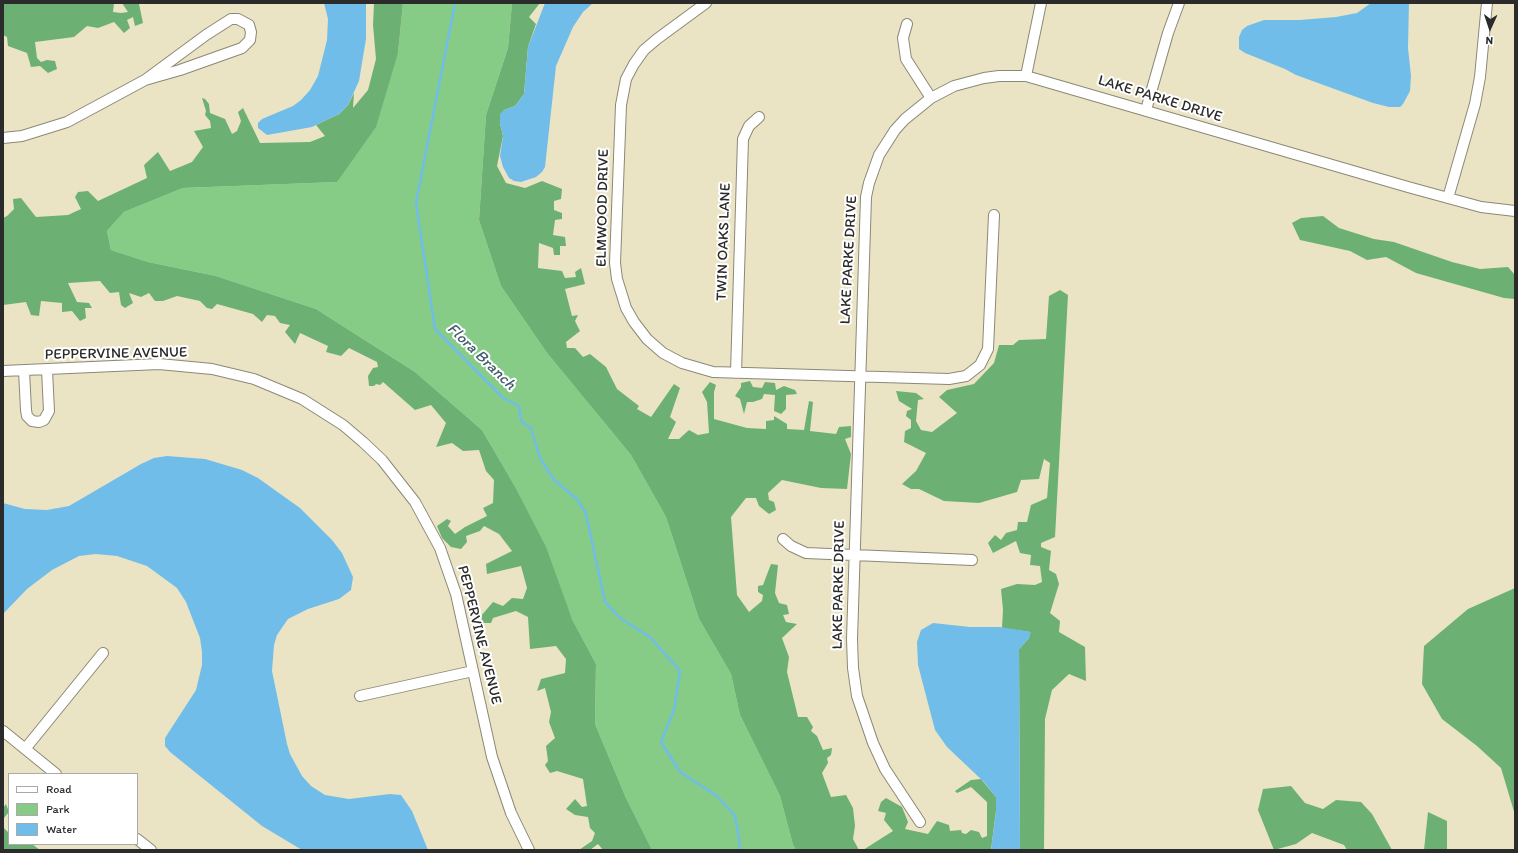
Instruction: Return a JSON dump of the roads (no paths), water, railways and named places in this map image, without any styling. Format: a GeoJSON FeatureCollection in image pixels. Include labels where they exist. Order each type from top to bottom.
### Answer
{"type":"FeatureCollection","features":[{"type":"Feature","properties":{"kind":"street","name":"ELMWOOD DRIVE"},"geometry":{"type":"LineString","coordinates":[[706,3],[650,44],[636,60],[626,80],[621,105],[615,263],[620,294],[626,308],[640,330],[654,346],[672,358],[692,367],[713,372],[955,379],[972,373],[980,365],[987,354],[989,343],[994,215]]}},
{"type":"Feature","properties":{"kind":"street"},"geometry":{"type":"LineString","coordinates":[[1026,76],[1041,3]]}},
{"type":"Feature","properties":{"kind":"street"},"geometry":{"type":"LineString","coordinates":[[1146,110],[1168,33],[1179,3]]}},
{"type":"Feature","properties":{"kind":"street"},"geometry":{"type":"LineString","coordinates":[[1448,198],[1478,90],[1483,55],[1487,3]]}},
{"type":"Feature","properties":{"kind":"street"},"geometry":{"type":"LineString","coordinates":[[3,138],[22,136],[67,122],[145,80],[231,19],[238,18],[249,25],[251,32],[250,40],[242,48],[180,70],[145,80]]}},
{"type":"Feature","properties":{"kind":"street"},"geometry":{"type":"LineString","coordinates":[[907,24],[903,38],[906,59],[931,98]]}},
{"type":"Feature","properties":{"kind":"street","name":"LAKE PARKE DRIVE"},"geometry":{"type":"LineString","coordinates":[[920,822],[885,769],[873,743],[858,696],[853,668],[852,639],[854,555],[864,212],[869,183],[879,155],[895,130],[916,109],[931,98],[954,86],[976,79],[999,76],[1026,76],[1448,198],[1481,207],[1515,211]]}},
{"type":"Feature","properties":{"kind":"street","name":"TWIN OAKS LANE"},"geometry":{"type":"LineString","coordinates":[[736,373],[743,139],[748,126],[759,117]]}},
{"type":"Feature","properties":{"kind":"street","name":"PEPPERVINE AVENUE"},"geometry":{"type":"LineString","coordinates":[[3,372],[159,364],[212,369],[254,379],[278,388],[321,410],[343,425],[363,442],[387,465],[415,502],[429,524],[450,573],[492,757],[511,813],[529,850]]}},
{"type":"Feature","properties":{"kind":"street"},"geometry":{"type":"LineString","coordinates":[[24,371],[27,416],[32,420],[39,422],[44,420],[49,411],[47,370]]}},
{"type":"Feature","properties":{"kind":"street"},"geometry":{"type":"LineString","coordinates":[[784,539],[791,546],[806,552],[972,560]]}},
{"type":"Feature","properties":{"kind":"street"},"geometry":{"type":"LineString","coordinates":[[25,749],[103,653]]}},
{"type":"Feature","properties":{"kind":"street"},"geometry":{"type":"LineString","coordinates":[[360,696],[473,671]]}},
{"type":"Feature","properties":{"kind":"street"},"geometry":{"type":"LineString","coordinates":[[3,731],[55,773]]}},
{"type":"Feature","properties":{"kind":"street"},"geometry":{"type":"LineString","coordinates":[[138,840],[151,850]]}},
{"type":"Feature","properties":{"kind":"water"},"geometry":{"type":"Polygon","coordinates":[[[324,3],[366,3],[366,39],[359,81],[348,105],[339,114],[312,127],[267,135],[258,128],[258,123],[262,119],[293,106],[301,100],[310,90],[318,76],[327,40],[328,19],[324,3]]]}},
{"type":"Feature","properties":{"kind":"water"},"geometry":{"type":"Polygon","coordinates":[[[545,3],[593,3],[583,12],[573,27],[556,66],[545,167],[536,177],[521,182],[514,181],[509,178],[503,167],[500,156],[503,136],[500,123],[500,114],[504,110],[515,106],[524,94],[528,47],[545,3]]]}},
{"type":"Feature","properties":{"kind":"water"},"geometry":{"type":"Polygon","coordinates":[[[1371,3],[1409,3],[1408,48],[1411,76],[1410,91],[1400,107],[1389,107],[1373,103],[1296,75],[1239,49],[1239,37],[1242,30],[1247,26],[1264,20],[1300,20],[1336,17],[1357,13],[1371,3]]]}},
{"type":"Feature","properties":{"kind":"water"},"geometry":{"type":"Polygon","coordinates":[[[167,456],[205,459],[242,470],[258,478],[300,508],[332,540],[342,553],[353,577],[351,590],[339,599],[308,609],[288,619],[277,635],[274,645],[272,671],[287,744],[290,754],[302,776],[311,786],[325,795],[349,799],[390,794],[401,795],[412,811],[428,850],[302,850],[262,826],[170,752],[165,746],[165,738],[196,690],[202,665],[202,652],[200,638],[186,602],[177,588],[147,566],[117,556],[96,554],[79,556],[52,570],[27,589],[3,614],[3,503],[25,509],[47,510],[69,506],[141,464],[154,458],[167,456]]]}},
{"type":"Feature","properties":{"kind":"water"},"geometry":{"type":"Polygon","coordinates":[[[933,623],[970,627],[1000,627],[1031,632],[1029,638],[1019,649],[1020,850],[991,850],[996,811],[996,797],[984,782],[947,747],[935,730],[918,665],[917,642],[921,630],[933,623]]]}},
{"type":"Feature","properties":{"kind":"waterway","name":"Flora Branch"},"geometry":{"type":"LineString","coordinates":[[455,3],[416,203],[435,329],[503,398],[519,406],[521,421],[531,428],[540,458],[554,480],[577,499],[586,514],[605,602],[620,618],[651,638],[680,671],[674,710],[661,742],[680,772],[717,796],[735,816],[740,844],[739,850]]}}]}
